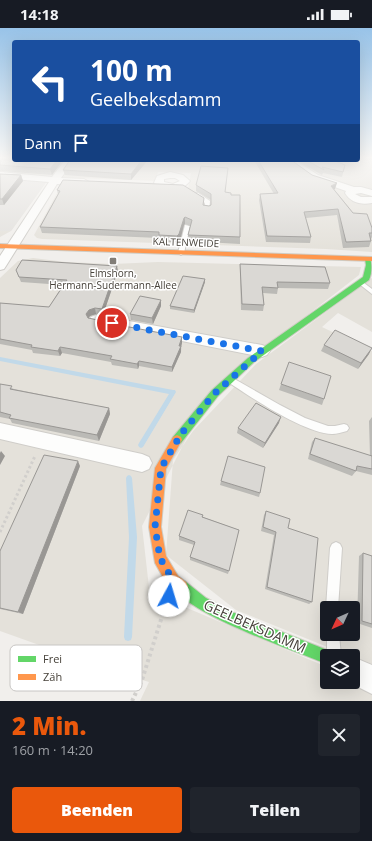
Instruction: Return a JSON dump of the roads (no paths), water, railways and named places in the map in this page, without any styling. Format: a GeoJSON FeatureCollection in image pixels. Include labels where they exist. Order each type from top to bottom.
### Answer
{"type":"FeatureCollection","features":[{"type":"Feature","properties":{"kind":"street"},"geometry":{"type":"LineString","coordinates":[[0,266],[49,188]]}},
{"type":"Feature","properties":{"kind":"street"},"geometry":{"type":"LineString","coordinates":[[348,188],[365,190],[372,193]]}},
{"type":"Feature","properties":{"kind":"street"},"geometry":{"type":"LineString","coordinates":[[353,190],[350,195],[354,198],[362,201],[372,200]]}},
{"type":"Feature","properties":{"kind":"street","name":"KALTENWEIDE"},"geometry":{"type":"LineString","coordinates":[[0,246],[370,259]]}},
{"type":"Feature","properties":{"kind":"street","name":"GEELBEKSDAMM"},"geometry":{"type":"LineString","coordinates":[[320,654],[228,617],[200,603],[174,582],[160,558],[155,527],[161,468],[181,434],[215,393],[262,351],[366,278],[370,271],[370,259]]}},
{"type":"Feature","properties":{"kind":"street"},"geometry":{"type":"LineString","coordinates":[[96,320],[262,351]]}},
{"type":"Feature","properties":{"kind":"street"},"geometry":{"type":"LineString","coordinates":[[0,431],[142,463]]}},
{"type":"Feature","properties":{"kind":"street"},"geometry":{"type":"LineString","coordinates":[[360,674],[372,680]]}},
{"type":"Feature","properties":{"kind":"lane"},"geometry":{"type":"LineString","coordinates":[[192,192],[208,202],[207,210]]}},
{"type":"Feature","properties":{"kind":"lane"},"geometry":{"type":"LineString","coordinates":[[181,253],[187,226]]}},
{"type":"Feature","properties":{"kind":"lane"},"geometry":{"type":"LineString","coordinates":[[360,282],[372,292]]}},
{"type":"Feature","properties":{"kind":"lane"},"geometry":{"type":"LineString","coordinates":[[230,379],[262,399],[310,424],[327,430],[344,428]]}},
{"type":"Feature","properties":{"kind":"lane"},"geometry":{"type":"LineString","coordinates":[[332,601],[336,548]]}},
{"type":"Feature","properties":{"kind":"waterway"},"geometry":{"type":"LineString","coordinates":[[0,359],[173,392],[141,445]]}},
{"type":"Feature","properties":{"kind":"waterway"},"geometry":{"type":"LineString","coordinates":[[128,637],[133,537],[129,478]]}},
{"type":"Feature","properties":{"kind":"place","name":"Elmshorn, Hermann-Sudermann-Allee"},"geometry":{"type":"Point","coordinates":[113,261]}}]}
